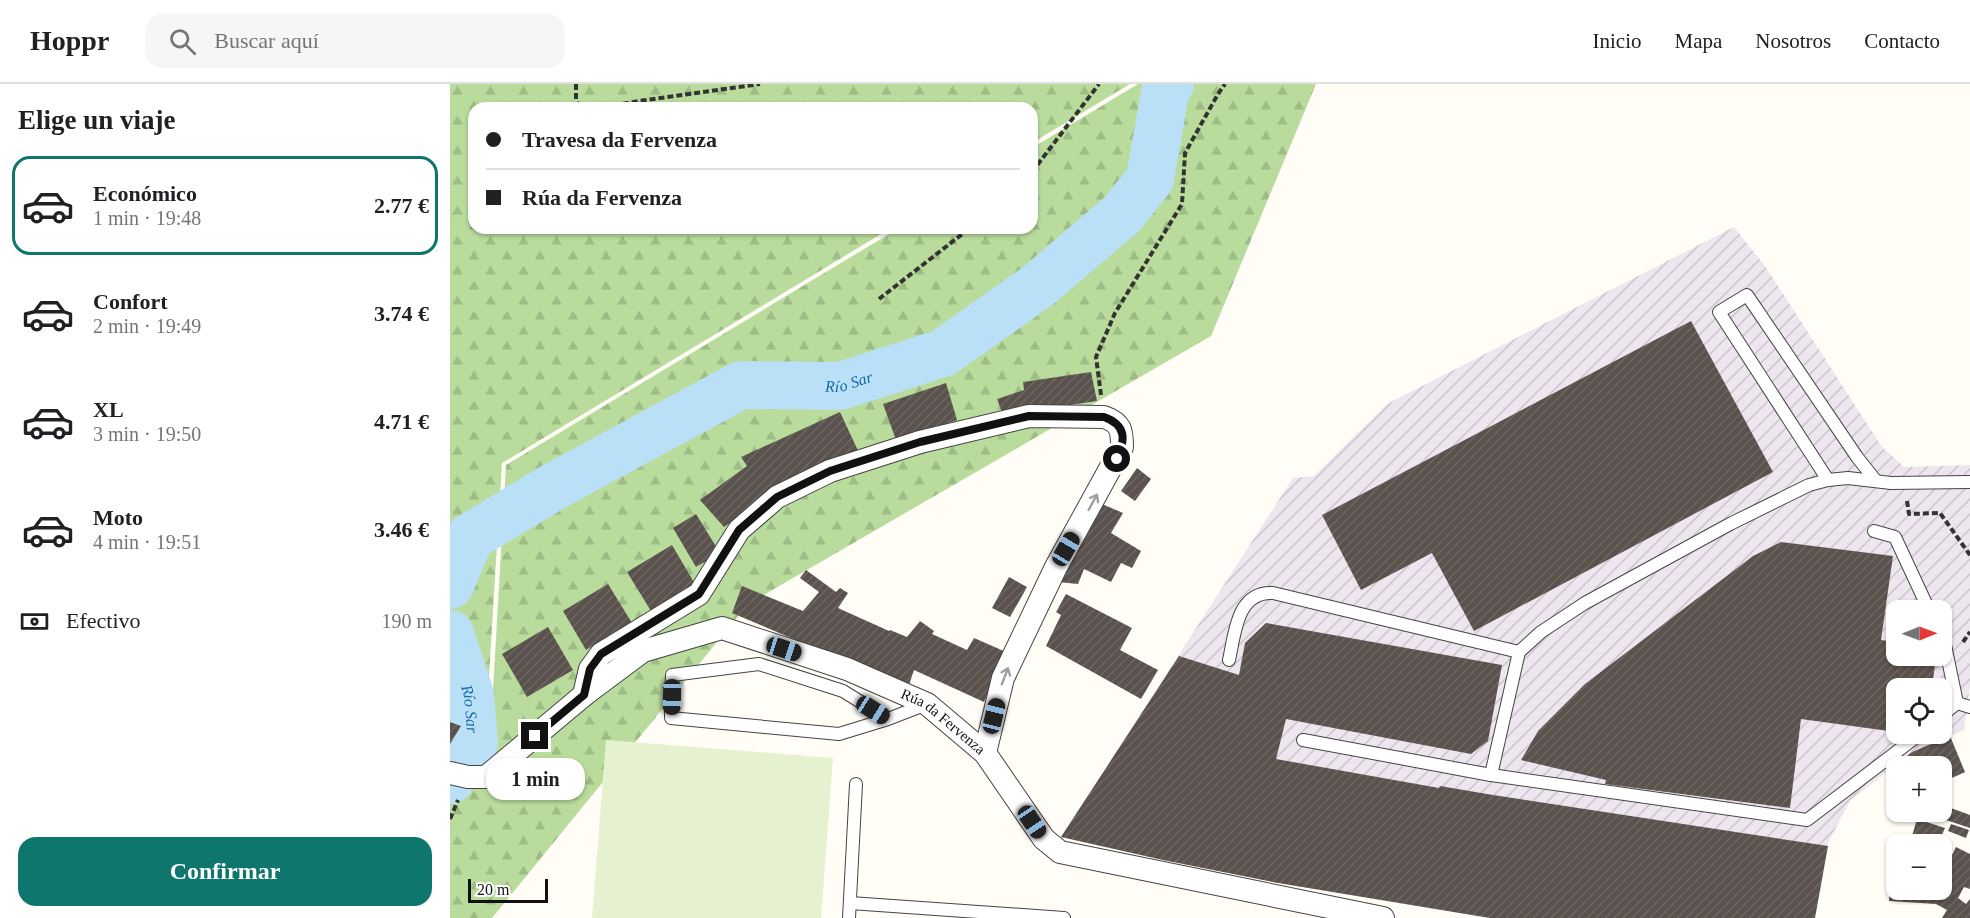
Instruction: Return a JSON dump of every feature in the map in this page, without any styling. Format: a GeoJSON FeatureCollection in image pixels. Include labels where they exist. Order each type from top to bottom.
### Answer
{"type":"FeatureCollection","features":[{"type":"Feature","properties":{"kind":"street"},"geometry":{"type":"LineString","coordinates":[[584,695],[590,669],[601,654],[699,594],[739,530],[777,497],[830,471],[920,442],[1029,416],[1104,417],[1115,421],[1122,432],[1122,447],[1056,567],[1003,678],[985,753]]}},
{"type":"Feature","properties":{"kind":"street","name":"Rúa da Fervenza"},"geometry":{"type":"LineString","coordinates":[[459,775],[486,777],[584,695],[643,651],[722,628],[847,669],[927,704],[985,753],[1044,839],[1060,852],[1383,918]]}},
{"type":"Feature","properties":{"kind":"lane"},"geometry":{"type":"LineString","coordinates":[[1828,480],[1719,312],[1747,295],[1876,482]]}},
{"type":"Feature","properties":{"kind":"lane"},"geometry":{"type":"LineString","coordinates":[[1491,775],[1519,652],[1541,632],[1586,603],[1730,524],[1809,485],[1848,478],[1905,483],[1970,482]]}},
{"type":"Feature","properties":{"kind":"lane"},"geometry":{"type":"LineString","coordinates":[[1874,531],[1895,537],[1924,600]]}},
{"type":"Feature","properties":{"kind":"lane"},"geometry":{"type":"LineString","coordinates":[[1229,660],[1244,606],[1263,593],[1273,593],[1519,652]]}},
{"type":"Feature","properties":{"kind":"lane"},"geometry":{"type":"LineString","coordinates":[[888,719],[843,691],[759,664],[672,675],[671,718],[838,734],[888,719],[927,704]]}},
{"type":"Feature","properties":{"kind":"lane"},"geometry":{"type":"LineString","coordinates":[[1949,666],[1957,703]]}},
{"type":"Feature","properties":{"kind":"lane"},"geometry":{"type":"LineString","coordinates":[[1957,703],[1970,706]]}},
{"type":"Feature","properties":{"kind":"lane"},"geometry":{"type":"LineString","coordinates":[[1952,707],[1957,703]]}},
{"type":"Feature","properties":{"kind":"lane"},"geometry":{"type":"LineString","coordinates":[[1303,740],[1491,775],[1807,820],[1907,744]]}},
{"type":"Feature","properties":{"kind":"lane"},"geometry":{"type":"LineString","coordinates":[[849,918],[856,784]]}},
{"type":"Feature","properties":{"kind":"lane"},"geometry":{"type":"LineString","coordinates":[[850,903],[1064,918]]}},
{"type":"Feature","properties":{"kind":"path"},"geometry":{"type":"LineString","coordinates":[[576,84],[577,102]]}},
{"type":"Feature","properties":{"kind":"path"},"geometry":{"type":"LineString","coordinates":[[633,102],[760,84]]}},
{"type":"Feature","properties":{"kind":"path"},"geometry":{"type":"LineString","coordinates":[[1038,164],[1099,84]]}},
{"type":"Feature","properties":{"kind":"path"},"geometry":{"type":"LineString","coordinates":[[1104,417],[1096,357],[1115,313],[1182,204],[1185,153],[1225,84]]}},
{"type":"Feature","properties":{"kind":"path"},"geometry":{"type":"LineString","coordinates":[[879,299],[962,234]]}},
{"type":"Feature","properties":{"kind":"path"},"geometry":{"type":"LineString","coordinates":[[1905,483],[1909,514],[1940,513],[1970,555]]}},
{"type":"Feature","properties":{"kind":"shaded area"},"geometry":{"type":"Polygon","coordinates":[[[1734,227],[1765,266],[1882,447],[1904,467],[1970,465],[1970,686],[1964,730],[1952,735],[1952,678],[1886,678],[1886,744],[1931,744],[1907,756],[1886,756],[1886,773],[1850,801],[1828,843],[1815,918],[1490,918],[1278,883],[1061,837],[1293,478],[1314,476],[1387,404],[1734,227]]]}},
{"type":"Feature","properties":{"kind":"green space"},"geometry":{"type":"Polygon","coordinates":[[[450,84],[1130,84],[1038,139],[1038,102],[468,102],[468,234],[881,234],[502,463],[488,693],[493,690],[506,465],[889,234],[1038,234],[1038,144],[1138,84],[1316,84],[1211,336],[748,604],[492,918],[450,918],[450,84]]]}},
{"type":"Feature","properties":{"kind":"green space"},"geometry":{"type":"Polygon","coordinates":[[[606,740],[833,758],[821,918],[592,918],[606,740]]]}},
{"type":"Feature","properties":{"kind":"building"},"geometry":{"type":"Polygon","coordinates":[[[1691,321],[1773,472],[1474,631],[1432,553],[1361,590],[1322,515],[1691,321]]]}},
{"type":"Feature","properties":{"kind":"building"},"geometry":{"type":"Polygon","coordinates":[[[1091,372],[1097,401],[1003,415],[997,399],[1024,390],[1023,382],[1091,372]]]}},
{"type":"Feature","properties":{"kind":"building"},"geometry":{"type":"Polygon","coordinates":[[[946,383],[957,420],[896,440],[883,404],[946,383]]]}},
{"type":"Feature","properties":{"kind":"building"},"geometry":{"type":"Polygon","coordinates":[[[840,412],[860,455],[766,498],[724,527],[700,500],[747,466],[741,457],[840,412]]]}},
{"type":"Feature","properties":{"kind":"building"},"geometry":{"type":"Polygon","coordinates":[[[1137,468],[1151,479],[1135,501],[1121,491],[1137,468]]]}},
{"type":"Feature","properties":{"kind":"building"},"geometry":{"type":"Polygon","coordinates":[[[1102,504],[1123,513],[1111,533],[1141,551],[1132,568],[1121,563],[1111,582],[1084,569],[1078,584],[1058,582],[1102,504]]]}},
{"type":"Feature","properties":{"kind":"building"},"geometry":{"type":"Polygon","coordinates":[[[696,514],[720,553],[696,567],[673,528],[696,514]]]}},
{"type":"Feature","properties":{"kind":"building"},"geometry":{"type":"Polygon","coordinates":[[[1781,542],[1893,556],[1881,640],[1886,641],[1886,666],[1935,666],[1933,678],[1886,678],[1886,731],[1801,719],[1790,808],[1605,784],[1606,780],[1521,760],[1538,731],[1585,684],[1753,556],[1781,542]]]}},
{"type":"Feature","properties":{"kind":"building"},"geometry":{"type":"Polygon","coordinates":[[[672,545],[695,584],[651,611],[627,572],[672,545]]]}},
{"type":"Feature","properties":{"kind":"building"},"geometry":{"type":"Polygon","coordinates":[[[806,570],[836,592],[840,588],[848,593],[838,608],[889,631],[907,637],[920,621],[934,631],[932,634],[967,650],[974,638],[1006,652],[984,702],[914,670],[909,685],[732,613],[742,586],[803,611],[819,592],[800,578],[806,570]]]}},
{"type":"Feature","properties":{"kind":"building"},"geometry":{"type":"Polygon","coordinates":[[[1009,577],[1027,587],[1010,617],[992,608],[1009,577]]]}},
{"type":"Feature","properties":{"kind":"building"},"geometry":{"type":"Polygon","coordinates":[[[608,584],[632,623],[586,650],[563,611],[608,584]]]}},
{"type":"Feature","properties":{"kind":"building"},"geometry":{"type":"Polygon","coordinates":[[[1066,594],[1132,628],[1120,650],[1158,670],[1141,699],[1046,646],[1061,615],[1056,612],[1066,594]]]}},
{"type":"Feature","properties":{"kind":"building"},"geometry":{"type":"Polygon","coordinates":[[[1266,623],[1502,665],[1488,741],[1471,754],[1286,719],[1276,759],[1439,788],[1440,786],[1828,846],[1815,918],[1490,918],[1278,883],[1061,837],[1179,656],[1239,675],[1245,643],[1266,623]]]}},
{"type":"Feature","properties":{"kind":"building"},"geometry":{"type":"Polygon","coordinates":[[[548,627],[573,670],[527,697],[502,654],[548,627]]]}},
{"type":"Feature","properties":{"kind":"building"},"geometry":{"type":"Polygon","coordinates":[[[450,722],[461,726],[450,744],[450,722]]]}},
{"type":"Feature","properties":{"kind":"building"},"geometry":{"type":"Polygon","coordinates":[[[1952,741],[1965,772],[1952,778],[1952,756],[1907,756],[1931,744],[1952,744],[1952,741]]]}},
{"type":"Feature","properties":{"kind":"building"},"geometry":{"type":"Polygon","coordinates":[[[1952,808],[1970,815],[1970,828],[1952,822],[1952,808]]]}},
{"type":"Feature","properties":{"kind":"building"},"geometry":{"type":"Polygon","coordinates":[[[1916,822],[1926,822],[1945,828],[1942,834],[1913,834],[1916,822]]]}},
{"type":"Feature","properties":{"kind":"building"},"geometry":{"type":"Polygon","coordinates":[[[1951,824],[1969,830],[1966,838],[1948,831],[1951,824]]]}},
{"type":"Feature","properties":{"kind":"building"},"geometry":{"type":"Polygon","coordinates":[[[1956,847],[1970,854],[1970,889],[1964,887],[1958,898],[1966,904],[1970,899],[1970,918],[1942,918],[1947,910],[1936,904],[1889,901],[1952,900],[1952,855],[1956,847]]]}},
{"type":"Feature","properties":{"kind":"waterway","name":"Río Sar"},"geometry":{"type":"LineString","coordinates":[[450,585],[470,537],[553,487],[741,385],[840,386],[943,353],[1039,285],[1122,214],[1150,179],[1166,87],[1170,84]]}},
{"type":"Feature","properties":{"kind":"waterway","name":"Río Sar"},"geometry":{"type":"LineString","coordinates":[[450,634],[470,695],[474,742],[450,780]]}},
{"type":"Feature","properties":{"kind":"route"},"geometry":{"type":"LineString","coordinates":[[535,736],[584,695],[590,669],[601,654],[699,594],[739,530],[777,497],[830,471],[920,442],[1029,416],[1104,417],[1115,421],[1122,432],[1122,447],[1117,459]]}}]}
